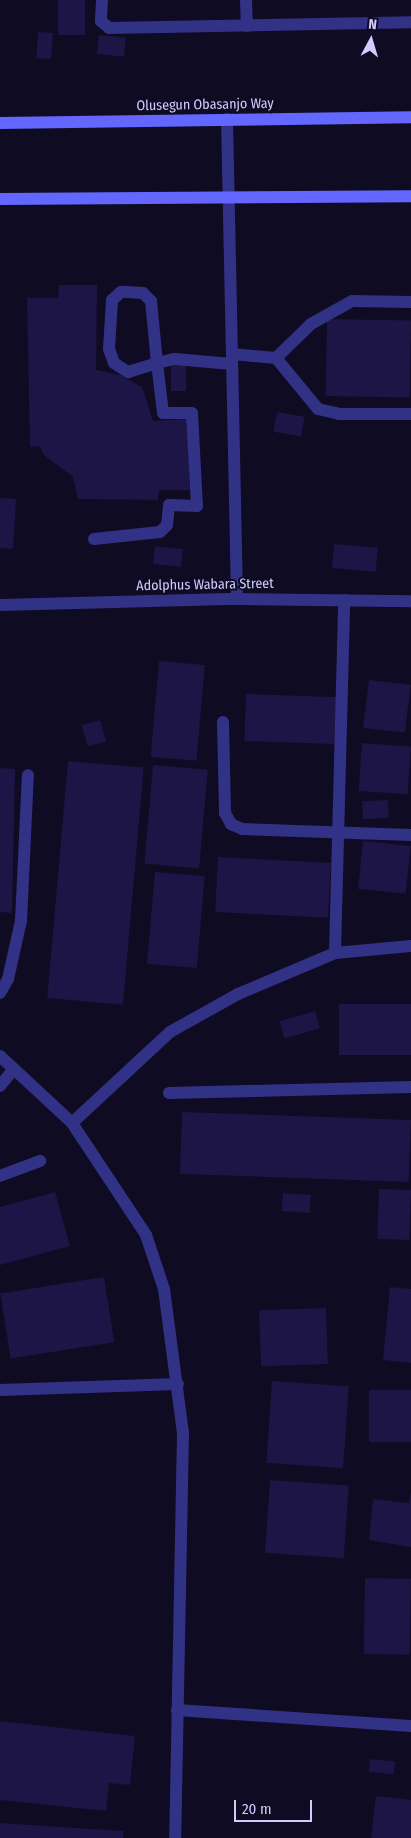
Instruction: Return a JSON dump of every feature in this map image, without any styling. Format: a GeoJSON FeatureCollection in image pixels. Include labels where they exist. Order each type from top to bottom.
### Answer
{"type":"FeatureCollection","features":[{"type":"Feature","properties":{"kind":"main road","name":"Olusegun Obasanjo Way"},"geometry":{"type":"LineString","coordinates":[[0,123],[411,117]]}},
{"type":"Feature","properties":{"kind":"main road"},"geometry":{"type":"LineString","coordinates":[[0,199],[230,195],[411,196]]}},
{"type":"Feature","properties":{"kind":"street"},"geometry":{"type":"LineString","coordinates":[[102,0],[101,21],[109,28],[411,22]]}},
{"type":"Feature","properties":{"kind":"street"},"geometry":{"type":"LineString","coordinates":[[246,0],[247,26]]}},
{"type":"Feature","properties":{"kind":"street"},"geometry":{"type":"LineString","coordinates":[[227,119],[237,599]]}},
{"type":"Feature","properties":{"kind":"street"},"geometry":{"type":"LineString","coordinates":[[94,539],[160,532],[167,524],[169,505],[197,506],[192,413],[163,413],[157,363],[149,296],[116,295],[109,349],[114,362],[128,372],[157,363],[175,359],[276,358],[311,324],[352,301],[411,302]]}},
{"type":"Feature","properties":{"kind":"street"},"geometry":{"type":"LineString","coordinates":[[276,358],[318,408],[339,414],[411,414]]}},
{"type":"Feature","properties":{"kind":"street","name":"Adolphus Wabara Street"},"geometry":{"type":"LineString","coordinates":[[0,605],[237,599],[411,601]]}},
{"type":"Feature","properties":{"kind":"street"},"geometry":{"type":"LineString","coordinates":[[335,954],[344,600]]}},
{"type":"Feature","properties":{"kind":"street"},"geometry":{"type":"LineString","coordinates":[[223,722],[225,813],[231,824],[242,829],[411,835]]}},
{"type":"Feature","properties":{"kind":"street"},"geometry":{"type":"LineString","coordinates":[[0,993],[8,979],[21,921],[28,775]]}},
{"type":"Feature","properties":{"kind":"street"},"geometry":{"type":"LineString","coordinates":[[72,1123],[170,1032],[238,994],[335,954],[411,946]]}},
{"type":"Feature","properties":{"kind":"street"},"geometry":{"type":"LineString","coordinates":[[0,1056],[72,1123],[146,1235],[164,1289],[183,1433],[174,1838]]}},
{"type":"Feature","properties":{"kind":"street"},"geometry":{"type":"LineString","coordinates":[[0,1086],[14,1069]]}},
{"type":"Feature","properties":{"kind":"street"},"geometry":{"type":"LineString","coordinates":[[169,1093],[411,1087]]}},
{"type":"Feature","properties":{"kind":"street"},"geometry":{"type":"LineString","coordinates":[[0,1176],[40,1161]]}},
{"type":"Feature","properties":{"kind":"street"},"geometry":{"type":"LineString","coordinates":[[0,1390],[178,1384]]}},
{"type":"Feature","properties":{"kind":"street"},"geometry":{"type":"LineString","coordinates":[[177,1710],[411,1726]]}},
{"type":"Feature","properties":{"kind":"building"},"geometry":{"type":"Polygon","coordinates":[[[58,0],[85,0],[85,35],[58,35],[58,0]]]}},
{"type":"Feature","properties":{"kind":"building"},"geometry":{"type":"Polygon","coordinates":[[[38,32],[53,33],[51,59],[36,58],[38,32]]]}},
{"type":"Feature","properties":{"kind":"building"},"geometry":{"type":"Polygon","coordinates":[[[99,35],[126,38],[124,57],[97,54],[99,35]]]}},
{"type":"Feature","properties":{"kind":"building"},"geometry":{"type":"Polygon","coordinates":[[[59,285],[97,285],[96,370],[120,375],[142,387],[153,421],[187,419],[190,490],[159,490],[158,500],[78,499],[73,477],[44,455],[39,446],[30,447],[27,298],[58,298],[59,285]]]}},
{"type":"Feature","properties":{"kind":"building"},"geometry":{"type":"Polygon","coordinates":[[[327,319],[411,320],[410,397],[326,396],[327,319]]]}},
{"type":"Feature","properties":{"kind":"building"},"geometry":{"type":"Polygon","coordinates":[[[171,363],[186,363],[186,391],[171,391],[171,363]]]}},
{"type":"Feature","properties":{"kind":"building"},"geometry":{"type":"Polygon","coordinates":[[[277,412],[305,417],[301,437],[274,432],[277,412]]]}},
{"type":"Feature","properties":{"kind":"building"},"geometry":{"type":"Polygon","coordinates":[[[0,498],[16,499],[13,549],[0,548],[0,498]]]}},
{"type":"Feature","properties":{"kind":"building"},"geometry":{"type":"Polygon","coordinates":[[[334,544],[378,548],[376,572],[332,568],[334,544]]]}},
{"type":"Feature","properties":{"kind":"building"},"geometry":{"type":"Polygon","coordinates":[[[155,546],[183,549],[181,567],[153,564],[155,546]]]}},
{"type":"Feature","properties":{"kind":"building"},"geometry":{"type":"Polygon","coordinates":[[[159,661],[205,665],[196,761],[151,757],[159,661]]]}},
{"type":"Feature","properties":{"kind":"building"},"geometry":{"type":"Polygon","coordinates":[[[369,680],[411,685],[405,733],[363,728],[369,680]]]}},
{"type":"Feature","properties":{"kind":"building"},"geometry":{"type":"Polygon","coordinates":[[[246,694],[340,697],[338,744],[244,741],[246,694]]]}},
{"type":"Feature","properties":{"kind":"building"},"geometry":{"type":"Polygon","coordinates":[[[100,720],[106,741],[88,746],[82,725],[100,720]]]}},
{"type":"Feature","properties":{"kind":"building"},"geometry":{"type":"Polygon","coordinates":[[[362,743],[411,746],[408,794],[359,791],[362,743]]]}},
{"type":"Feature","properties":{"kind":"building"},"geometry":{"type":"Polygon","coordinates":[[[68,761],[144,768],[123,1005],[47,998],[68,761]]]}},
{"type":"Feature","properties":{"kind":"building"},"geometry":{"type":"Polygon","coordinates":[[[153,765],[208,770],[199,868],[144,864],[153,765]]]}},
{"type":"Feature","properties":{"kind":"building"},"geometry":{"type":"Polygon","coordinates":[[[0,768],[15,769],[12,913],[0,912],[0,768]]]}},
{"type":"Feature","properties":{"kind":"building"},"geometry":{"type":"Polygon","coordinates":[[[388,800],[389,818],[363,819],[362,801],[388,800]]]}},
{"type":"Feature","properties":{"kind":"building"},"geometry":{"type":"Polygon","coordinates":[[[363,841],[411,846],[406,894],[358,889],[363,841]]]}},
{"type":"Feature","properties":{"kind":"building"},"geometry":{"type":"Polygon","coordinates":[[[218,857],[331,863],[328,918],[215,912],[218,857]]]}},
{"type":"Feature","properties":{"kind":"building"},"geometry":{"type":"Polygon","coordinates":[[[155,872],[205,876],[197,968],[147,964],[155,872]]]}},
{"type":"Feature","properties":{"kind":"building"},"geometry":{"type":"Polygon","coordinates":[[[339,1004],[411,1004],[411,1055],[339,1055],[339,1004]]]}},
{"type":"Feature","properties":{"kind":"building"},"geometry":{"type":"Polygon","coordinates":[[[315,1011],[320,1028],[284,1039],[279,1021],[315,1011]]]}},
{"type":"Feature","properties":{"kind":"building"},"geometry":{"type":"Polygon","coordinates":[[[182,1112],[411,1120],[409,1182],[180,1174],[182,1112]]]}},
{"type":"Feature","properties":{"kind":"building"},"geometry":{"type":"Polygon","coordinates":[[[379,1189],[411,1190],[409,1240],[377,1239],[379,1189]]]}},
{"type":"Feature","properties":{"kind":"building"},"geometry":{"type":"Polygon","coordinates":[[[55,1192],[70,1246],[0,1265],[0,1207],[55,1192]]]}},
{"type":"Feature","properties":{"kind":"building"},"geometry":{"type":"Polygon","coordinates":[[[283,1193],[311,1195],[310,1213],[282,1211],[283,1193]]]}},
{"type":"Feature","properties":{"kind":"building"},"geometry":{"type":"Polygon","coordinates":[[[104,1277],[114,1342],[11,1359],[0,1293],[104,1277]]]}},
{"type":"Feature","properties":{"kind":"building"},"geometry":{"type":"Polygon","coordinates":[[[390,1287],[411,1289],[411,1363],[383,1360],[390,1287]]]}},
{"type":"Feature","properties":{"kind":"building"},"geometry":{"type":"Polygon","coordinates":[[[326,1308],[328,1364],[261,1366],[259,1310],[326,1308]]]}},
{"type":"Feature","properties":{"kind":"building"},"geometry":{"type":"Polygon","coordinates":[[[272,1381],[349,1386],[343,1468],[266,1463],[272,1381]]]}},
{"type":"Feature","properties":{"kind":"building"},"geometry":{"type":"Polygon","coordinates":[[[369,1390],[411,1390],[411,1442],[369,1442],[369,1390]]]}},
{"type":"Feature","properties":{"kind":"building"},"geometry":{"type":"Polygon","coordinates":[[[270,1480],[349,1486],[344,1558],[265,1553],[270,1480]]]}},
{"type":"Feature","properties":{"kind":"building"},"geometry":{"type":"Polygon","coordinates":[[[411,1491],[411,1547],[369,1540],[373,1499],[409,1503],[411,1491]]]}},
{"type":"Feature","properties":{"kind":"building"},"geometry":{"type":"Polygon","coordinates":[[[365,1578],[411,1579],[410,1655],[364,1654],[365,1578]]]}},
{"type":"Feature","properties":{"kind":"building"},"geometry":{"type":"Polygon","coordinates":[[[0,1721],[135,1736],[130,1785],[109,1783],[106,1811],[0,1800],[0,1721]]]}},
{"type":"Feature","properties":{"kind":"building"},"geometry":{"type":"Polygon","coordinates":[[[370,1759],[395,1761],[394,1774],[369,1772],[370,1759]]]}},
{"type":"Feature","properties":{"kind":"building"},"geometry":{"type":"Polygon","coordinates":[[[376,1796],[411,1800],[411,1838],[371,1838],[376,1796]]]}},
{"type":"Feature","properties":{"kind":"building"},"geometry":{"type":"Polygon","coordinates":[[[0,1823],[123,1831],[123,1838],[0,1838],[0,1823]]]}}]}
